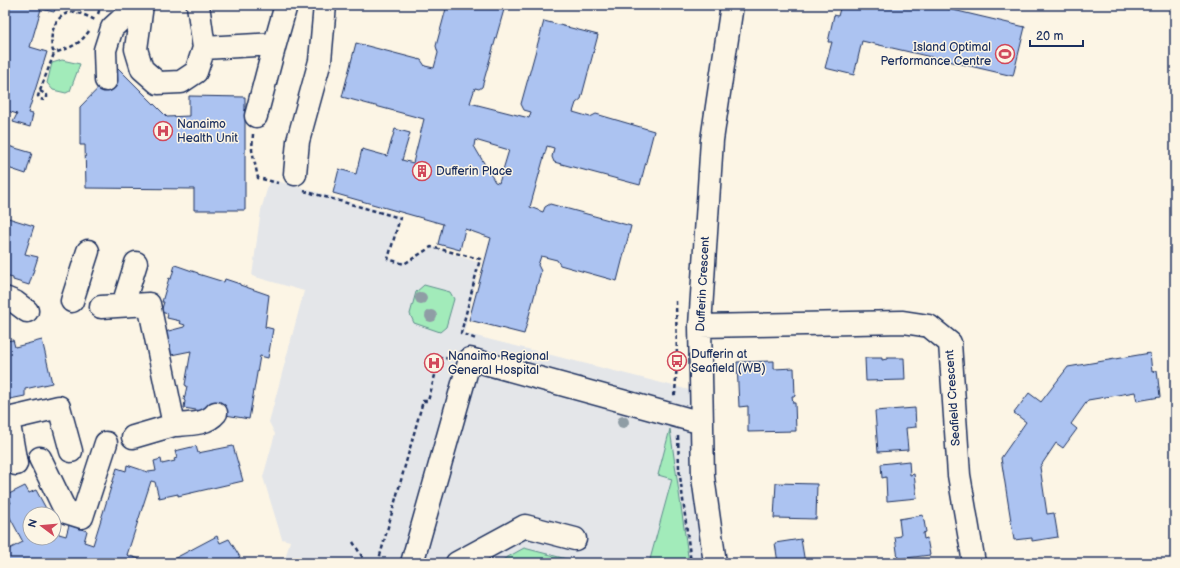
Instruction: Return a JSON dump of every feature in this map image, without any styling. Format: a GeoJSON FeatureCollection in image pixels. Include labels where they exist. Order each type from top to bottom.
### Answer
{"type":"FeatureCollection","features":[{"type":"Feature","properties":{"kind":"street"},"geometry":{"type":"LineString","coordinates":[[106,80],[106,50],[112,28],[137,5]]}},
{"type":"Feature","properties":{"kind":"street"},"geometry":{"type":"LineString","coordinates":[[142,5],[136,48],[142,69],[158,82],[182,82],[196,72],[204,48],[198,5]]}},
{"type":"Feature","properties":{"kind":"street"},"geometry":{"type":"LineString","coordinates":[[256,116],[286,5]]}},
{"type":"Feature","properties":{"kind":"street"},"geometry":{"type":"LineString","coordinates":[[293,183],[298,141],[320,61],[325,5]]}},
{"type":"Feature","properties":{"kind":"street","name":"Dufferin Crescent"},"geometry":{"type":"LineString","coordinates":[[715,563],[703,477],[700,326],[712,140],[732,5]]}},
{"type":"Feature","properties":{"kind":"street"},"geometry":{"type":"LineString","coordinates":[[204,48],[275,44]]}},
{"type":"Feature","properties":{"kind":"street"},"geometry":{"type":"LineString","coordinates":[[72,301],[88,251]]}},
{"type":"Feature","properties":{"kind":"street"},"geometry":{"type":"LineString","coordinates":[[123,305],[136,262]]}},
{"type":"Feature","properties":{"kind":"street"},"geometry":{"type":"LineString","coordinates":[[5,298],[15,302],[27,312]]}},
{"type":"Feature","properties":{"kind":"street"},"geometry":{"type":"LineString","coordinates":[[102,307],[149,304],[174,425]]}},
{"type":"Feature","properties":{"kind":"street","name":"Seafield Crescent"},"geometry":{"type":"LineString","coordinates":[[700,326],[904,322],[929,326],[950,343],[959,475],[974,563]]}},
{"type":"Feature","properties":{"kind":"street"},"geometry":{"type":"LineString","coordinates":[[412,563],[466,352],[702,423]]}},
{"type":"Feature","properties":{"kind":"street"},"geometry":{"type":"LineString","coordinates":[[16,464],[8,419],[37,412],[59,407],[71,451]]}},
{"type":"Feature","properties":{"kind":"street"},"geometry":{"type":"LineString","coordinates":[[133,437],[174,425],[193,424],[210,419],[216,413]]}},
{"type":"Feature","properties":{"kind":"street"},"geometry":{"type":"LineString","coordinates":[[40,458],[66,512],[82,517],[106,443]]}},
{"type":"Feature","properties":{"kind":"street"},"geometry":{"type":"LineString","coordinates":[[457,563],[525,526],[574,539]]}},
{"type":"Feature","properties":{"kind":"path"},"geometry":{"type":"LineString","coordinates":[[55,52],[53,51],[51,44],[51,37],[58,19],[65,13],[75,12],[86,16],[95,20],[93,24]]}},
{"type":"Feature","properties":{"kind":"path"},"geometry":{"type":"LineString","coordinates":[[55,52],[76,45],[84,38],[90,28]]}},
{"type":"Feature","properties":{"kind":"path"},"geometry":{"type":"LineString","coordinates":[[40,91],[55,52]]}},
{"type":"Feature","properties":{"kind":"path"},"geometry":{"type":"LineString","coordinates":[[256,116],[252,150],[258,178],[293,183],[400,218],[388,259],[404,264],[430,247],[480,259],[461,333],[466,352],[440,357],[428,401],[424,401],[378,563]]}},
{"type":"Feature","properties":{"kind":"path"},"geometry":{"type":"LineString","coordinates":[[668,392],[675,394],[677,361],[676,300]]}},
{"type":"Feature","properties":{"kind":"path"},"geometry":{"type":"LineString","coordinates":[[353,542],[366,563]]}},
{"type":"Feature","properties":{"kind":"shaded area","name":"Nanaimo Regional General Hospital"},"geometry":{"type":"Polygon","coordinates":[[[270,179],[401,216],[390,258],[406,262],[433,247],[480,263],[464,333],[701,393],[715,563],[284,563],[290,541],[282,539],[263,477],[275,434],[269,422],[304,291],[252,276],[261,210],[270,179]]]}},
{"type":"Feature","properties":{"kind":"green space"},"geometry":{"type":"Polygon","coordinates":[[[62,60],[80,64],[70,91],[66,93],[53,90],[47,83],[52,63],[62,60]]]}},
{"type":"Feature","properties":{"kind":"green space"},"geometry":{"type":"Polygon","coordinates":[[[424,285],[450,292],[454,299],[446,327],[440,332],[414,323],[410,314],[416,292],[424,285]]]}},
{"type":"Feature","properties":{"kind":"green space"},"geometry":{"type":"Polygon","coordinates":[[[670,429],[689,563],[649,563],[672,479],[658,475],[670,429]]]}},
{"type":"Feature","properties":{"kind":"green space"},"geometry":{"type":"Polygon","coordinates":[[[524,548],[582,563],[497,563],[524,548]]]}},
{"type":"Feature","properties":{"kind":"building"},"geometry":{"type":"Polygon","coordinates":[[[5,5],[63,5],[62,9],[56,7],[54,12],[41,9],[30,47],[47,52],[28,113],[33,114],[30,127],[13,122],[17,114],[5,110],[5,5]]]}},
{"type":"Feature","properties":{"kind":"building","name":"Dufferin Place"},"geometry":{"type":"Polygon","coordinates":[[[447,5],[505,6],[482,87],[479,89],[475,88],[470,103],[529,118],[531,112],[524,110],[521,104],[544,21],[598,35],[581,99],[576,103],[573,112],[590,117],[596,114],[654,131],[640,185],[554,162],[552,157],[554,148],[547,146],[530,207],[543,212],[545,207],[550,204],[631,226],[617,281],[560,265],[557,260],[541,256],[538,265],[541,271],[524,334],[469,320],[491,238],[465,229],[460,250],[438,244],[443,224],[333,193],[339,169],[356,174],[362,149],[387,156],[395,129],[410,133],[402,160],[413,163],[424,119],[342,97],[356,43],[421,60],[425,66],[434,68],[438,53],[436,46],[447,5]],[[475,140],[474,146],[495,182],[499,183],[509,150],[475,140]]]}},
{"type":"Feature","properties":{"kind":"building"},"geometry":{"type":"Polygon","coordinates":[[[841,5],[932,5],[1025,27],[1013,76],[862,41],[854,75],[825,68],[832,42],[828,42],[834,15],[838,16],[841,5]]]}},
{"type":"Feature","properties":{"kind":"building","name":"Nanaimo Health Unit"},"geometry":{"type":"Polygon","coordinates":[[[118,68],[167,117],[189,116],[189,96],[245,97],[245,210],[194,210],[194,189],[86,188],[85,145],[80,145],[80,107],[118,68]]]}},
{"type":"Feature","properties":{"kind":"building"},"geometry":{"type":"Polygon","coordinates":[[[5,145],[32,153],[26,174],[5,167],[5,145]]]}},
{"type":"Feature","properties":{"kind":"building"},"geometry":{"type":"Polygon","coordinates":[[[5,217],[34,226],[25,254],[38,257],[29,285],[5,276],[5,217]]]}},
{"type":"Feature","properties":{"kind":"building"},"geometry":{"type":"Polygon","coordinates":[[[175,265],[224,282],[225,279],[269,295],[265,327],[273,329],[268,358],[260,356],[249,419],[184,408],[187,386],[185,385],[191,351],[166,356],[161,333],[184,327],[185,325],[179,323],[180,321],[167,318],[168,314],[161,312],[164,302],[162,302],[169,278],[171,279],[175,265]]]}},
{"type":"Feature","properties":{"kind":"building"},"geometry":{"type":"Polygon","coordinates":[[[13,340],[15,347],[42,340],[52,383],[25,389],[25,396],[5,400],[5,341],[13,340]]]}},
{"type":"Feature","properties":{"kind":"building"},"geometry":{"type":"Polygon","coordinates":[[[1150,353],[1152,372],[1157,370],[1160,397],[1137,401],[1135,392],[1088,400],[1071,424],[1077,429],[1063,448],[1056,443],[1040,467],[1047,514],[1054,513],[1058,537],[1032,541],[1032,538],[1014,540],[1001,458],[1026,422],[1014,413],[1029,393],[1041,402],[1068,367],[1150,353]]]}},
{"type":"Feature","properties":{"kind":"building"},"geometry":{"type":"Polygon","coordinates":[[[865,358],[882,358],[882,360],[887,358],[904,358],[905,380],[866,381],[865,358]]]}},
{"type":"Feature","properties":{"kind":"building"},"geometry":{"type":"Polygon","coordinates":[[[774,361],[774,369],[794,368],[795,396],[792,396],[793,403],[795,403],[796,431],[748,432],[748,406],[739,407],[737,362],[774,361]]]}},
{"type":"Feature","properties":{"kind":"building"},"geometry":{"type":"Polygon","coordinates":[[[915,408],[916,427],[906,428],[908,450],[878,452],[875,411],[915,408]]]}},
{"type":"Feature","properties":{"kind":"building"},"geometry":{"type":"Polygon","coordinates":[[[196,446],[198,453],[233,446],[243,481],[178,496],[178,494],[159,498],[155,482],[151,481],[127,555],[152,563],[5,563],[5,551],[22,542],[22,546],[62,546],[62,535],[66,536],[69,525],[87,531],[84,542],[93,545],[117,468],[126,471],[127,465],[148,472],[156,471],[154,461],[161,459],[162,464],[175,461],[174,459],[177,458],[175,451],[196,446]]]}},
{"type":"Feature","properties":{"kind":"building"},"geometry":{"type":"Polygon","coordinates":[[[909,461],[910,475],[914,474],[917,498],[887,501],[886,477],[882,478],[881,464],[909,461]]]}},
{"type":"Feature","properties":{"kind":"building"},"geometry":{"type":"Polygon","coordinates":[[[776,483],[817,484],[816,519],[774,518],[776,483]]]}},
{"type":"Feature","properties":{"kind":"building"},"geometry":{"type":"Polygon","coordinates":[[[25,486],[29,493],[36,490],[45,506],[22,506],[22,540],[5,508],[5,506],[11,503],[7,495],[25,486]]]}},
{"type":"Feature","properties":{"kind":"building"},"geometry":{"type":"Polygon","coordinates":[[[923,515],[926,532],[923,533],[924,539],[927,538],[930,555],[898,559],[895,537],[901,536],[899,519],[923,515]]]}},
{"type":"Feature","properties":{"kind":"building"},"geometry":{"type":"Polygon","coordinates":[[[217,536],[220,543],[229,539],[240,557],[231,563],[166,563],[217,536]]]}},
{"type":"Feature","properties":{"kind":"building"},"geometry":{"type":"Polygon","coordinates":[[[801,539],[805,563],[778,563],[775,543],[801,539]]]}},
{"type":"Feature","properties":{"kind":"place","name":"Island Optimal Performance Centre"},"geometry":{"type":"Point","coordinates":[1005,54]}},
{"type":"Feature","properties":{"kind":"place","name":"Nanaimo Health Unit"},"geometry":{"type":"Point","coordinates":[163,131]}},
{"type":"Feature","properties":{"kind":"place","name":"Dufferin Place"},"geometry":{"type":"Point","coordinates":[422,171]}},
{"type":"Feature","properties":{"kind":"place","name":"Dufferin at Seafield (WB)"},"geometry":{"type":"Point","coordinates":[677,361]}},
{"type":"Feature","properties":{"kind":"place","name":"Nanaimo Regional General Hospital"},"geometry":{"type":"Point","coordinates":[434,363]}}]}
